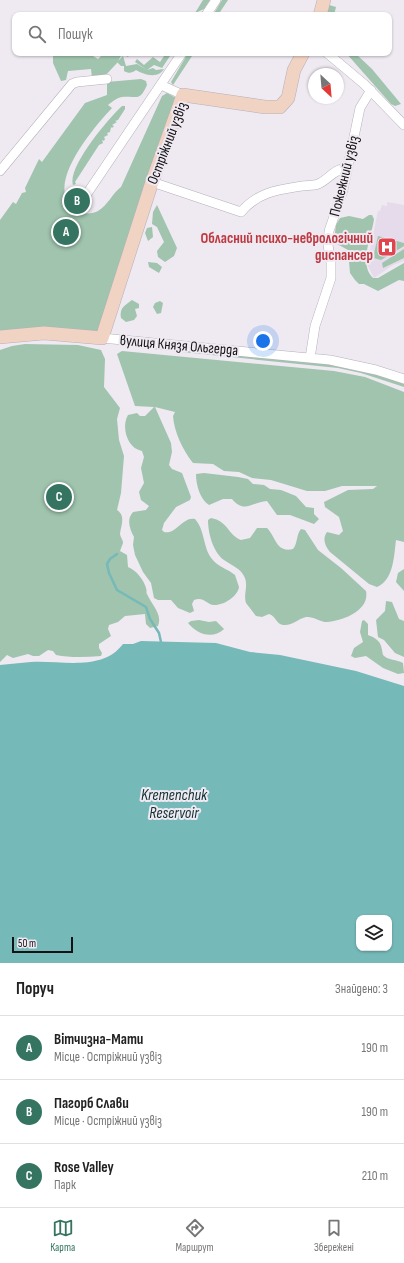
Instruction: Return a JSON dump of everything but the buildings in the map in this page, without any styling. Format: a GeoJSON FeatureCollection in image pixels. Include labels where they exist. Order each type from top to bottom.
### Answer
{"type":"FeatureCollection","features":[{"type":"Feature","properties":{"kind":"street"},"geometry":{"type":"LineString","coordinates":[[208,12],[216,0]]}},
{"type":"Feature","properties":{"kind":"street"},"geometry":{"type":"LineString","coordinates":[[321,12],[324,0]]}},
{"type":"Feature","properties":{"kind":"street"},"geometry":{"type":"LineString","coordinates":[[78,208],[180,56]]}},
{"type":"Feature","properties":{"kind":"street","name":"Остріжний узвіз"},"geometry":{"type":"LineString","coordinates":[[102,338],[152,182],[183,95],[265,107],[280,107],[288,98],[294,70],[301,56]]}},
{"type":"Feature","properties":{"kind":"street"},"geometry":{"type":"LineString","coordinates":[[330,56],[370,90],[404,125]]}},
{"type":"Feature","properties":{"kind":"street"},"geometry":{"type":"LineString","coordinates":[[0,171],[72,84],[77,82],[107,79]]}},
{"type":"Feature","properties":{"kind":"street"},"geometry":{"type":"LineString","coordinates":[[161,85],[183,95]]}},
{"type":"Feature","properties":{"kind":"street","name":"Пожежний узвіз"},"geometry":{"type":"LineString","coordinates":[[310,358],[313,331],[331,278],[328,237],[341,198],[360,108],[370,90]]}},
{"type":"Feature","properties":{"kind":"street"},"geometry":{"type":"LineString","coordinates":[[152,182],[241,212],[251,201],[262,195],[316,184],[340,170],[347,168]]}},
{"type":"Feature","properties":{"kind":"street","name":"вулиця Князя Ольгерда"},"geometry":{"type":"LineString","coordinates":[[0,337],[44,333],[310,358],[361,366],[404,379]]}},
{"type":"Feature","properties":{"kind":"shaded area","name":"Обласний психо-неврологічний диспансер"},"geometry":{"type":"Polygon","coordinates":[[[387,202],[404,205],[404,261],[393,265],[374,278],[367,264],[378,211],[380,211],[382,205],[387,206],[387,202]]]}},
{"type":"Feature","properties":{"kind":"green space"},"geometry":{"type":"Polygon","coordinates":[[[203,0],[210,0],[204,9],[196,12],[203,0]]]}},
{"type":"Feature","properties":{"kind":"green space"},"geometry":{"type":"Polygon","coordinates":[[[222,0],[228,0],[220,12],[215,12],[222,0]]]}},
{"type":"Feature","properties":{"kind":"green space"},"geometry":{"type":"Polygon","coordinates":[[[329,5],[336,7],[335,12],[328,12],[329,5]]]}},
{"type":"Feature","properties":{"kind":"green space"},"geometry":{"type":"Polygon","coordinates":[[[53,56],[93,56],[98,59],[101,56],[121,56],[117,63],[104,77],[92,78],[91,69],[68,71],[66,80],[61,81],[53,63],[53,56]]]}},
{"type":"Feature","properties":{"kind":"green space"},"geometry":{"type":"Polygon","coordinates":[[[123,56],[126,66],[137,64],[147,70],[153,68],[156,70],[164,69],[155,75],[147,75],[136,70],[129,73],[124,71],[124,66],[121,66],[117,62],[123,56]]]}},
{"type":"Feature","properties":{"kind":"green space"},"geometry":{"type":"Polygon","coordinates":[[[164,56],[170,56],[162,68],[154,65],[147,70],[135,62],[137,59],[144,65],[153,57],[160,62],[164,56]]]}},
{"type":"Feature","properties":{"kind":"green space"},"geometry":{"type":"Polygon","coordinates":[[[186,56],[192,56],[173,85],[171,82],[186,56]]]}},
{"type":"Feature","properties":{"kind":"green space"},"geometry":{"type":"Polygon","coordinates":[[[349,56],[358,56],[372,69],[401,104],[395,106],[391,104],[349,56]]]}},
{"type":"Feature","properties":{"kind":"green space"},"geometry":{"type":"Polygon","coordinates":[[[141,79],[146,81],[147,85],[142,94],[137,97],[120,98],[114,100],[108,105],[112,108],[84,142],[68,172],[64,186],[66,199],[78,211],[89,213],[101,209],[121,187],[162,96],[167,93],[176,98],[99,333],[0,332],[0,220],[13,202],[16,204],[22,193],[26,192],[25,188],[39,159],[42,162],[85,103],[107,95],[107,82],[141,79]]]}},
{"type":"Feature","properties":{"kind":"green space"},"geometry":{"type":"Polygon","coordinates":[[[122,106],[125,106],[125,109],[118,120],[115,121],[117,122],[112,125],[114,126],[112,128],[111,127],[110,132],[107,133],[108,135],[104,137],[104,141],[102,140],[103,143],[99,145],[75,182],[76,184],[73,185],[73,177],[76,167],[82,155],[90,143],[122,106]]]}},
{"type":"Feature","properties":{"kind":"green space"},"geometry":{"type":"Polygon","coordinates":[[[157,205],[177,248],[174,256],[165,262],[158,257],[157,251],[164,242],[157,227],[152,224],[153,212],[157,205]]]}},
{"type":"Feature","properties":{"kind":"green space"},"geometry":{"type":"Polygon","coordinates":[[[369,215],[372,215],[374,219],[366,258],[369,272],[373,278],[378,278],[404,263],[404,281],[399,280],[378,291],[364,284],[359,284],[355,280],[350,273],[348,250],[337,244],[334,240],[336,225],[340,218],[349,216],[363,219],[369,215]]]}},
{"type":"Feature","properties":{"kind":"green space"},"geometry":{"type":"Polygon","coordinates":[[[152,227],[153,237],[148,241],[145,233],[147,228],[152,227]]]}},
{"type":"Feature","properties":{"kind":"green space"},"geometry":{"type":"Polygon","coordinates":[[[378,236],[404,243],[404,246],[381,260],[373,258],[378,236]]]}},
{"type":"Feature","properties":{"kind":"green space"},"geometry":{"type":"Polygon","coordinates":[[[404,249],[404,258],[383,268],[382,263],[404,249]]]}},
{"type":"Feature","properties":{"kind":"green space"},"geometry":{"type":"Polygon","coordinates":[[[148,262],[157,263],[162,267],[159,273],[149,267],[148,262]]]}},
{"type":"Feature","properties":{"kind":"green space"},"geometry":{"type":"Polygon","coordinates":[[[132,300],[139,304],[139,308],[135,309],[137,316],[134,320],[126,322],[121,318],[121,311],[132,300]]]}},
{"type":"Feature","properties":{"kind":"green space"},"geometry":{"type":"Polygon","coordinates":[[[160,301],[163,303],[161,313],[157,314],[153,307],[155,303],[160,301]]]}},
{"type":"Feature","properties":{"kind":"green space"},"geometry":{"type":"Polygon","coordinates":[[[25,344],[78,345],[101,350],[105,359],[104,387],[120,408],[117,419],[119,440],[124,456],[121,493],[117,510],[120,512],[122,518],[120,534],[123,543],[120,551],[127,555],[128,567],[137,573],[143,582],[147,594],[158,613],[159,622],[158,626],[150,628],[146,624],[145,614],[125,616],[118,622],[109,625],[108,629],[111,636],[99,644],[99,648],[102,653],[101,656],[62,656],[56,655],[53,651],[48,650],[39,656],[28,654],[13,658],[7,655],[0,662],[0,350],[25,344]]]}},
{"type":"Feature","properties":{"kind":"green space"},"geometry":{"type":"Polygon","coordinates":[[[127,344],[336,365],[374,373],[404,384],[404,387],[361,373],[338,368],[123,346],[127,344]]]}},
{"type":"Feature","properties":{"kind":"green space"},"geometry":{"type":"Polygon","coordinates":[[[122,351],[334,371],[365,377],[404,392],[404,542],[396,540],[394,560],[390,573],[383,584],[377,587],[369,584],[330,552],[324,540],[327,532],[339,535],[343,531],[339,517],[325,507],[324,502],[348,490],[373,489],[377,486],[342,486],[325,491],[307,491],[271,480],[252,478],[239,472],[224,471],[213,464],[193,463],[177,434],[173,416],[175,412],[155,407],[171,443],[172,452],[169,465],[172,469],[182,473],[191,497],[190,500],[176,507],[164,523],[162,530],[164,532],[172,531],[187,520],[195,519],[201,528],[209,555],[217,564],[235,575],[239,587],[233,597],[219,605],[212,605],[201,599],[194,600],[192,604],[194,611],[190,613],[178,608],[171,600],[158,600],[154,598],[151,583],[143,572],[135,555],[133,545],[134,537],[129,524],[133,512],[146,510],[149,506],[141,500],[139,492],[144,483],[141,468],[144,457],[142,451],[132,446],[129,441],[125,431],[125,425],[128,415],[137,413],[140,416],[145,416],[154,407],[135,406],[117,354],[122,351]]]}},
{"type":"Feature","properties":{"kind":"green space"},"geometry":{"type":"Polygon","coordinates":[[[204,473],[248,479],[253,484],[264,485],[270,489],[281,490],[296,496],[306,507],[314,508],[314,514],[319,519],[314,524],[290,515],[277,515],[267,501],[248,506],[240,506],[232,499],[223,499],[209,505],[203,499],[197,483],[196,474],[204,473]]]}},
{"type":"Feature","properties":{"kind":"green space"},"geometry":{"type":"Polygon","coordinates":[[[211,518],[221,522],[233,535],[241,540],[250,538],[257,528],[267,528],[277,543],[283,549],[287,550],[293,549],[296,544],[299,531],[301,529],[305,530],[318,550],[341,568],[366,591],[364,604],[354,614],[340,620],[327,622],[306,617],[290,624],[283,625],[269,614],[262,617],[256,616],[245,600],[246,583],[244,576],[238,569],[220,557],[214,547],[208,525],[208,520],[211,518]]]}},
{"type":"Feature","properties":{"kind":"green space"},"geometry":{"type":"Polygon","coordinates":[[[404,569],[404,591],[396,582],[398,573],[404,569]]]}},
{"type":"Feature","properties":{"kind":"green space"},"geometry":{"type":"Polygon","coordinates":[[[386,601],[392,602],[399,619],[404,621],[404,657],[395,653],[384,640],[378,637],[376,620],[385,611],[386,601]]]}},
{"type":"Feature","properties":{"kind":"green space"},"geometry":{"type":"Polygon","coordinates":[[[199,620],[209,622],[216,621],[224,629],[210,635],[200,633],[188,623],[199,620]]]}},
{"type":"Feature","properties":{"kind":"green space"},"geometry":{"type":"Polygon","coordinates":[[[364,620],[368,624],[368,635],[380,643],[383,655],[403,663],[404,673],[398,674],[383,668],[366,656],[355,658],[351,656],[354,648],[363,642],[360,632],[362,621],[364,620]]]}},
{"type":"Feature","properties":{"kind":"water","name":"Kremenchuk Reservoir"},"geometry":{"type":"Polygon","coordinates":[[[141,641],[216,643],[250,652],[280,655],[356,671],[404,686],[404,963],[0,963],[0,665],[31,662],[80,663],[93,661],[114,653],[123,644],[133,644],[141,641]]]}},
{"type":"Feature","properties":{"kind":"waterway"},"geometry":{"type":"LineString","coordinates":[[117,554],[110,559],[107,564],[109,573],[117,590],[146,607],[150,619],[159,633],[161,642]]}},
{"type":"Feature","properties":{"kind":"place","name":"Пагорб Слави"},"geometry":{"type":"Point","coordinates":[77,201]}},
{"type":"Feature","properties":{"kind":"place","name":"Вітчизна-Мати"},"geometry":{"type":"Point","coordinates":[66,232]}},
{"type":"Feature","properties":{"kind":"place","name":"Обласний психо-неврологічний диспансер"},"geometry":{"type":"Point","coordinates":[387,247]}},
{"type":"Feature","properties":{"kind":"place","name":"Rose Valley"},"geometry":{"type":"Point","coordinates":[59,497]}}]}
